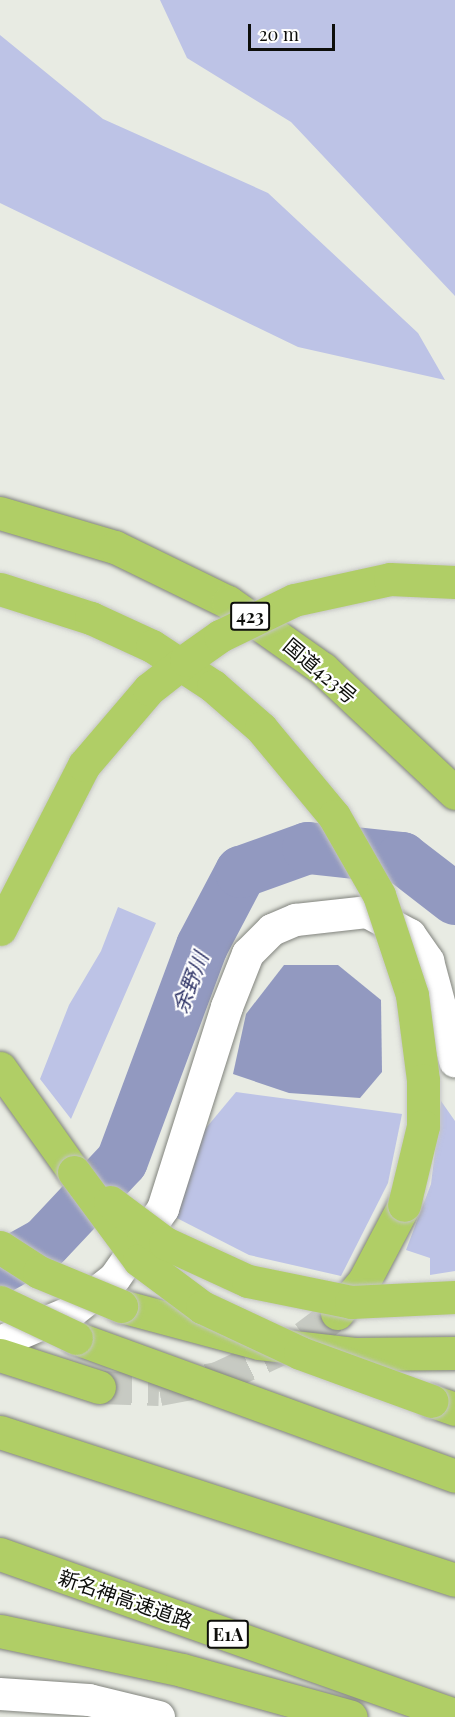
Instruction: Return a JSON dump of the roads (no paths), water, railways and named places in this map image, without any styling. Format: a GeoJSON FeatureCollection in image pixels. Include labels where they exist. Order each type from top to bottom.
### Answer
{"type":"FeatureCollection","features":[{"type":"Feature","properties":{"kind":"highway","name":"国道423号"},"geometry":{"type":"LineString","coordinates":[[0,513],[115,547],[228,602],[322,669],[455,793]]}},
{"type":"Feature","properties":{"kind":"highway"},"geometry":{"type":"LineString","coordinates":[[0,929],[84,765],[149,689],[186,660],[220,636],[294,600],[390,579],[455,582]]}},
{"type":"Feature","properties":{"kind":"highway"},"geometry":{"type":"LineString","coordinates":[[0,589],[91,618],[152,646],[213,686],[268,736],[334,816],[379,895],[412,995],[423,1080],[423,1126],[404,1205],[364,1281],[337,1313]]}},
{"type":"Feature","properties":{"kind":"highway"},"geometry":{"type":"LineString","coordinates":[[0,1068],[140,1260],[202,1307],[300,1353],[443,1405]]}},
{"type":"Feature","properties":{"kind":"highway"},"geometry":{"type":"LineString","coordinates":[[74,1172],[165,1243],[248,1281],[351,1302],[455,1297]]}},
{"type":"Feature","properties":{"kind":"highway"},"geometry":{"type":"LineString","coordinates":[[0,1247],[39,1272],[121,1306],[259,1343],[356,1354],[455,1353]]}},
{"type":"Feature","properties":{"kind":"highway"},"geometry":{"type":"LineString","coordinates":[[0,1302],[76,1338],[455,1476]]}},
{"type":"Feature","properties":{"kind":"highway"},"geometry":{"type":"LineString","coordinates":[[14,1361],[99,1387]]}},
{"type":"Feature","properties":{"kind":"highway"},"geometry":{"type":"LineString","coordinates":[[0,1432],[455,1580]]}},
{"type":"Feature","properties":{"kind":"highway","name":"新名神高速道路"},"geometry":{"type":"LineString","coordinates":[[0,1554],[455,1715]]}},
{"type":"Feature","properties":{"kind":"highway"},"geometry":{"type":"LineString","coordinates":[[0,1631],[182,1670],[351,1717]]}},
{"type":"Feature","properties":{"kind":"street"},"geometry":{"type":"LineString","coordinates":[[0,1342],[73,1311],[116,1278],[163,1209],[227,1006],[248,954],[272,930],[296,920],[368,912],[410,935],[428,961],[455,1060]]}},
{"type":"Feature","properties":{"kind":"street"},"geometry":{"type":"LineString","coordinates":[[0,1694],[89,1700],[159,1717]]}},
{"type":"Feature","properties":{"kind":"waterway","name":"余野川"},"geometry":{"type":"LineString","coordinates":[[0,1268],[45,1243],[122,1161],[202,946],[241,872],[308,848],[402,858],[455,899]]}},
{"type":"Feature","properties":{"kind":"tunnel"},"geometry":{"type":"LineString","coordinates":[[99,1387],[159,1389],[218,1378],[305,1337],[337,1313]]}}]}
